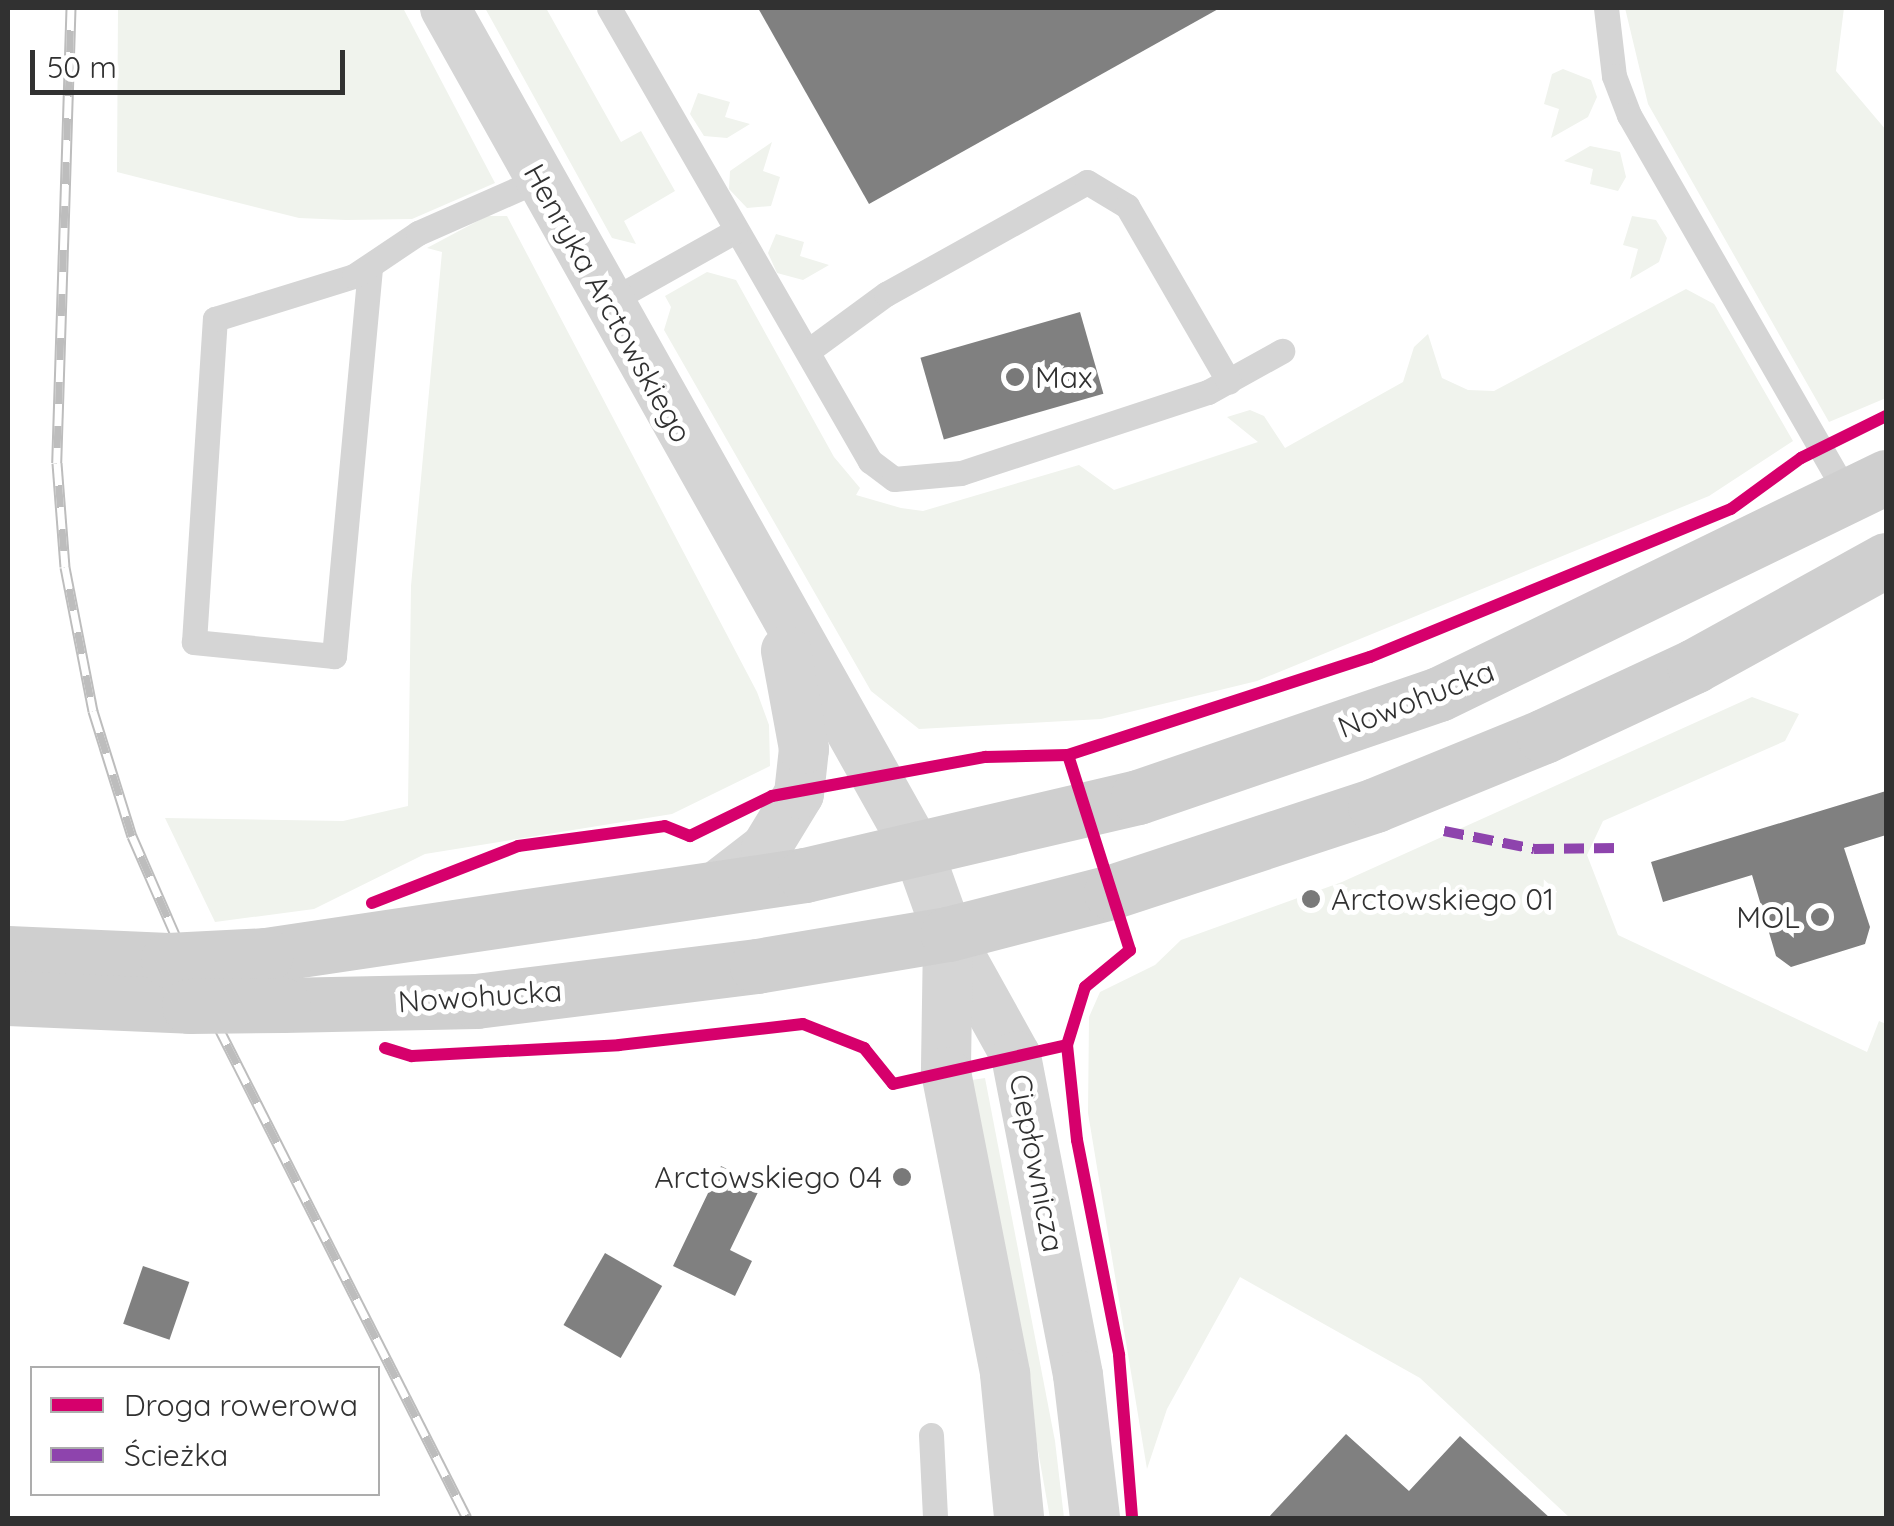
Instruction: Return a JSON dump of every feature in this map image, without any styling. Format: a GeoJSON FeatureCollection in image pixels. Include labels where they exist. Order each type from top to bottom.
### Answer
{"type":"FeatureCollection","features":[{"type":"Feature","properties":{"kind":"main road","name":"Nowohucka"},"geometry":{"type":"LineString","coordinates":[[274,980],[919,853],[1138,798],[1439,694],[1868,487]]}},
{"type":"Feature","properties":{"kind":"main road","name":"Nowohucka"},"geometry":{"type":"LineString","coordinates":[[8,998],[179,983],[274,980],[476,1001],[948,934],[1111,892],[1392,798],[1626,699],[1886,560]]}},
{"type":"Feature","properties":{"kind":"main road","name":"Nowohucka"},"geometry":{"type":"LineString","coordinates":[[8,952],[179,983]]}},
{"type":"Feature","properties":{"kind":"street","name":"Henryka Arctowskiego"},"geometry":{"type":"LineString","coordinates":[[445,8],[605,304],[919,853]]}},
{"type":"Feature","properties":{"kind":"street","name":"Henryka Arctowskiego"},"geometry":{"type":"LineString","coordinates":[[709,892],[766,848],[790,817],[804,771],[774,597]]}},
{"type":"Feature","properties":{"kind":"street"},"geometry":{"type":"LineString","coordinates":[[919,853],[948,934],[946,1072],[1005,1374],[1019,1518]]}},
{"type":"Feature","properties":{"kind":"street","name":"Ciepłownicza"},"geometry":{"type":"LineString","coordinates":[[948,934],[1016,1056],[1078,1375],[1094,1518]]}},
{"type":"Feature","properties":{"kind":"lane"},"geometry":{"type":"LineString","coordinates":[[609,8],[870,461],[913,483],[1228,382],[1282,351]]}},
{"type":"Feature","properties":{"kind":"lane"},"geometry":{"type":"LineString","coordinates":[[1606,8],[1614,76],[1629,116],[1868,487]]}},
{"type":"Feature","properties":{"kind":"lane"},"geometry":{"type":"LineString","coordinates":[[370,268],[334,656],[194,642],[215,320],[370,268],[418,233],[538,180]]}},
{"type":"Feature","properties":{"kind":"lane"},"geometry":{"type":"LineString","coordinates":[[808,352],[886,294],[1087,182],[1126,206],[1228,382]]}},
{"type":"Feature","properties":{"kind":"lane"},"geometry":{"type":"LineString","coordinates":[[605,304],[735,231]]}},
{"type":"Feature","properties":{"kind":"lane"},"geometry":{"type":"LineString","coordinates":[[931,1435],[935,1518]]}},
{"type":"Feature","properties":{"kind":"shaded area"},"geometry":{"type":"Polygon","coordinates":[[[118,8],[403,8],[495,183],[412,219],[346,220],[299,218],[117,172],[118,8]]]}},
{"type":"Feature","properties":{"kind":"shaded area"},"geometry":{"type":"Polygon","coordinates":[[[485,8],[546,8],[621,142],[641,131],[675,191],[624,221],[636,244],[612,238],[485,8]]]}},
{"type":"Feature","properties":{"kind":"shaded area"},"geometry":{"type":"Polygon","coordinates":[[[1625,8],[1844,8],[1836,71],[1886,130],[1886,398],[1829,422],[1648,104],[1625,8]]]}},
{"type":"Feature","properties":{"kind":"shaded area"},"geometry":{"type":"Polygon","coordinates":[[[1563,69],[1591,80],[1597,97],[1588,117],[1551,138],[1559,109],[1544,104],[1552,74],[1563,69]]]}},
{"type":"Feature","properties":{"kind":"shaded area"},"geometry":{"type":"Polygon","coordinates":[[[698,93],[730,102],[725,117],[750,124],[727,138],[704,136],[690,114],[698,93]]]}},
{"type":"Feature","properties":{"kind":"shaded area"},"geometry":{"type":"Polygon","coordinates":[[[772,142],[763,171],[780,177],[771,206],[747,208],[729,189],[730,171],[772,142]]]}},
{"type":"Feature","properties":{"kind":"shaded area"},"geometry":{"type":"Polygon","coordinates":[[[1590,146],[1620,152],[1626,177],[1618,191],[1590,184],[1593,169],[1564,161],[1590,146]]]}},
{"type":"Feature","properties":{"kind":"shaded area"},"geometry":{"type":"Polygon","coordinates":[[[487,216],[507,216],[757,692],[769,725],[770,766],[672,814],[425,854],[314,909],[215,922],[165,818],[343,821],[408,806],[411,586],[442,252],[427,248],[487,216]]]}},
{"type":"Feature","properties":{"kind":"shaded area"},"geometry":{"type":"Polygon","coordinates":[[[1632,216],[1656,220],[1667,238],[1659,262],[1630,279],[1638,249],[1623,245],[1632,216]]]}},
{"type":"Feature","properties":{"kind":"shaded area"},"geometry":{"type":"Polygon","coordinates":[[[776,234],[804,242],[800,256],[829,265],[803,280],[777,273],[768,253],[776,234]]]}},
{"type":"Feature","properties":{"kind":"shaded area"},"geometry":{"type":"Polygon","coordinates":[[[707,272],[736,280],[834,457],[860,488],[856,495],[901,508],[923,511],[1079,465],[1114,490],[1258,442],[1227,417],[1250,410],[1264,416],[1285,448],[1403,382],[1414,347],[1428,334],[1442,378],[1468,390],[1494,391],[1686,289],[1714,304],[1793,441],[1709,496],[1257,681],[1101,719],[919,729],[871,691],[664,330],[671,307],[665,296],[707,272]]]}},
{"type":"Feature","properties":{"kind":"shaded area"},"geometry":{"type":"Polygon","coordinates":[[[1752,697],[1799,714],[1785,741],[1603,821],[1587,855],[1618,935],[1867,1052],[1879,1021],[1886,1024],[1886,1518],[1570,1518],[1420,1378],[1240,1277],[1167,1409],[1147,1469],[1088,1113],[1089,1017],[1100,992],[1155,965],[1181,940],[1342,882],[1752,697]]]}},
{"type":"Feature","properties":{"kind":"shaded area"},"geometry":{"type":"Polygon","coordinates":[[[985,1078],[1055,1441],[1064,1518],[1050,1518],[972,1080],[985,1078]]]}},
{"type":"Feature","properties":{"kind":"building"},"geometry":{"type":"Polygon","coordinates":[[[758,8],[1220,8],[869,204],[758,8]]]}},
{"type":"Feature","properties":{"kind":"building","name":"Max"},"geometry":{"type":"Polygon","coordinates":[[[1080,312],[1103,394],[944,439],[920,358],[1080,312]]]}},
{"type":"Feature","properties":{"kind":"building"},"geometry":{"type":"Polygon","coordinates":[[[1886,791],[1886,835],[1844,848],[1870,927],[1865,944],[1791,967],[1776,956],[1752,875],[1663,902],[1651,862],[1886,791]]]}},
{"type":"Feature","properties":{"kind":"building"},"geometry":{"type":"Polygon","coordinates":[[[721,1166],[761,1186],[730,1250],[752,1261],[735,1296],[673,1266],[721,1166]]]}},
{"type":"Feature","properties":{"kind":"building"},"geometry":{"type":"Polygon","coordinates":[[[605,1253],[662,1286],[621,1358],[564,1325],[605,1253]]]}},
{"type":"Feature","properties":{"kind":"building"},"geometry":{"type":"Polygon","coordinates":[[[143,1266],[189,1282],[169,1340],[123,1324],[143,1266]]]}},
{"type":"Feature","properties":{"kind":"building"},"geometry":{"type":"Polygon","coordinates":[[[1346,1434],[1409,1491],[1460,1436],[1550,1518],[1268,1518],[1346,1434]]]}},
{"type":"Feature","properties":{"kind":"railway"},"geometry":{"type":"LineString","coordinates":[[71,8],[57,463],[65,567],[93,711],[132,836],[197,985],[467,1518]]}},
{"type":"Feature","properties":{"kind":"marked path"},"geometry":{"type":"LineString","coordinates":[[1444,831],[1534,849],[1618,848]]}},
{"type":"Feature","properties":{"kind":"cycle path"},"geometry":{"type":"LineString","coordinates":[[1068,755],[1370,657],[1731,509],[1801,458],[1886,416]]}},
{"type":"Feature","properties":{"kind":"cycle path"},"geometry":{"type":"LineString","coordinates":[[372,903],[518,846],[665,826],[690,836],[772,796],[985,757],[1068,755],[1130,950],[1085,987],[1067,1045],[1077,1140],[1119,1355],[1132,1518]]}},
{"type":"Feature","properties":{"kind":"cycle path"},"geometry":{"type":"LineString","coordinates":[[385,1048],[412,1056],[619,1045],[803,1024],[864,1048],[893,1084],[1067,1045]]}},
{"type":"Feature","properties":{"kind":"place","name":"Max"},"geometry":{"type":"Point","coordinates":[1015,377]}},
{"type":"Feature","properties":{"kind":"place","name":"Arctowskiego 01"},"geometry":{"type":"Point","coordinates":[1311,899]}},
{"type":"Feature","properties":{"kind":"place","name":"MOL"},"geometry":{"type":"Point","coordinates":[1820,917]}},
{"type":"Feature","properties":{"kind":"place","name":"Arctowskiego 04"},"geometry":{"type":"Point","coordinates":[902,1177]}}]}
